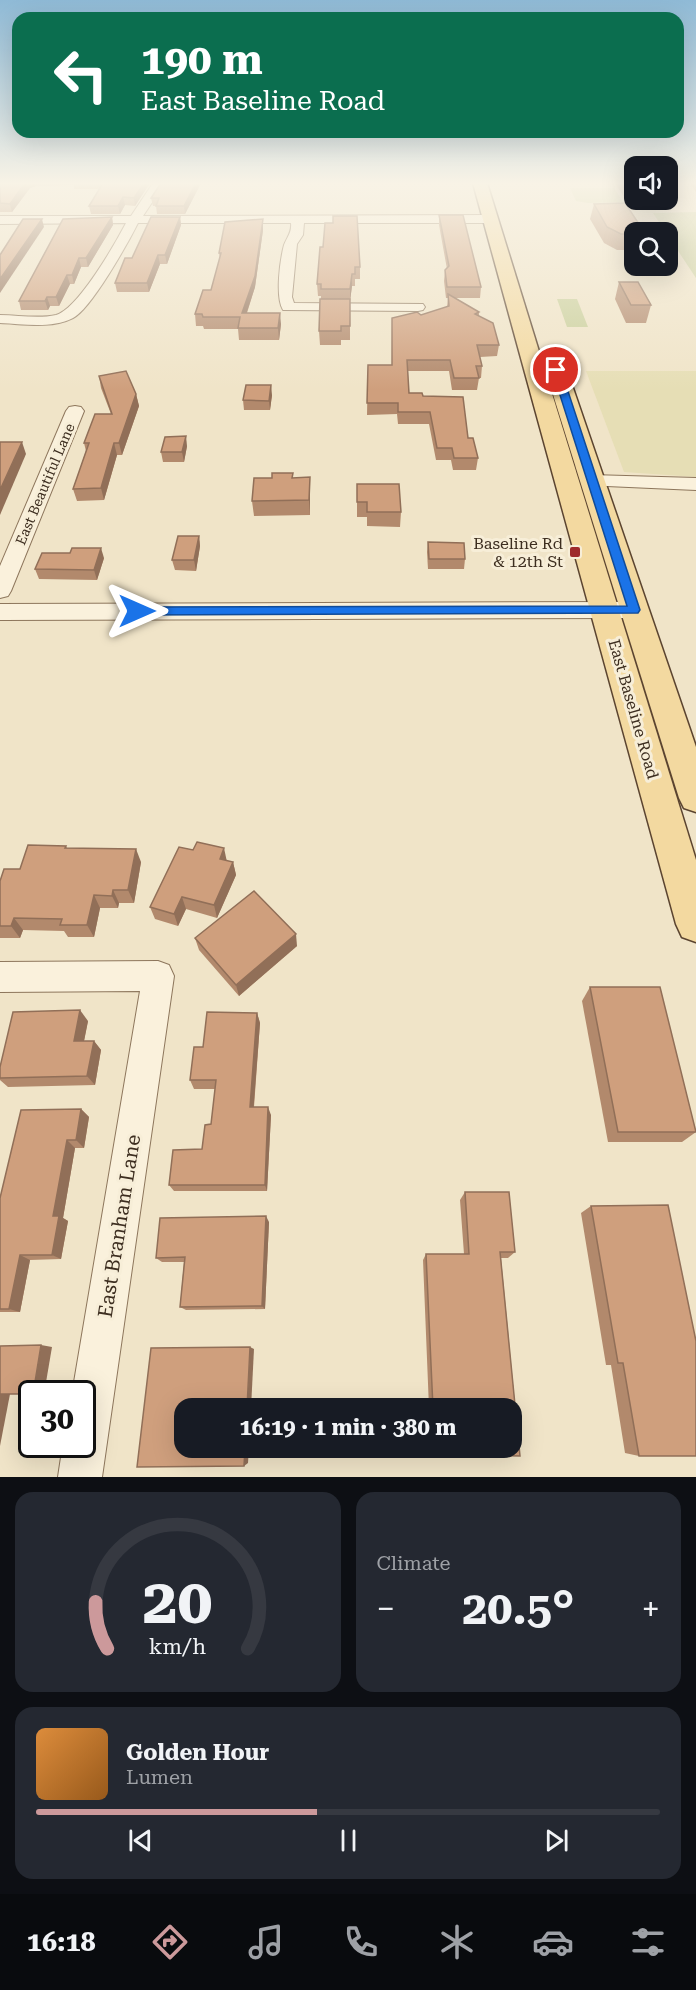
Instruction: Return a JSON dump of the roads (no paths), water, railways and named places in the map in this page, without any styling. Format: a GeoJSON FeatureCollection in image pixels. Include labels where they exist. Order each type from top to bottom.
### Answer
{"type":"FeatureCollection","features":[{"type":"Feature","properties":{"kind":"main road","name":"East Baseline Road"},"geometry":{"type":"LineString","coordinates":[[509,252],[619,610],[693,904]]}},
{"type":"Feature","properties":{"kind":"main road","name":"East Baseline Road"},"geometry":{"type":"LineString","coordinates":[[518,252],[534,332]]}},
{"type":"Feature","properties":{"kind":"main road","name":"East Baseline Road"},"geometry":{"type":"LineString","coordinates":[[619,610],[696,798]]}},
{"type":"Feature","properties":{"kind":"street"},"geometry":{"type":"LineString","coordinates":[[0,319],[55,319],[70,316],[117,252]]}},
{"type":"Feature","properties":{"kind":"street"},"geometry":{"type":"LineString","coordinates":[[290,252],[285,297],[288,307],[418,308]]}},
{"type":"Feature","properties":{"kind":"street","name":"East Beautiful Lane"},"geometry":{"type":"LineString","coordinates":[[0,591],[75,411]]}},
{"type":"Feature","properties":{"kind":"street"},"geometry":{"type":"LineString","coordinates":[[579,481],[696,484]]}},
{"type":"Feature","properties":{"kind":"street"},"geometry":{"type":"LineString","coordinates":[[0,612],[619,610]]}},
{"type":"Feature","properties":{"kind":"street","name":"East Branham Lane"},"geometry":{"type":"LineString","coordinates":[[0,977],[158,976],[80,1477]]}},
{"type":"Feature","properties":{"kind":"place","name":"Baseline Rd & 12th St"},"geometry":{"type":"Point","coordinates":[575,552]}}]}
